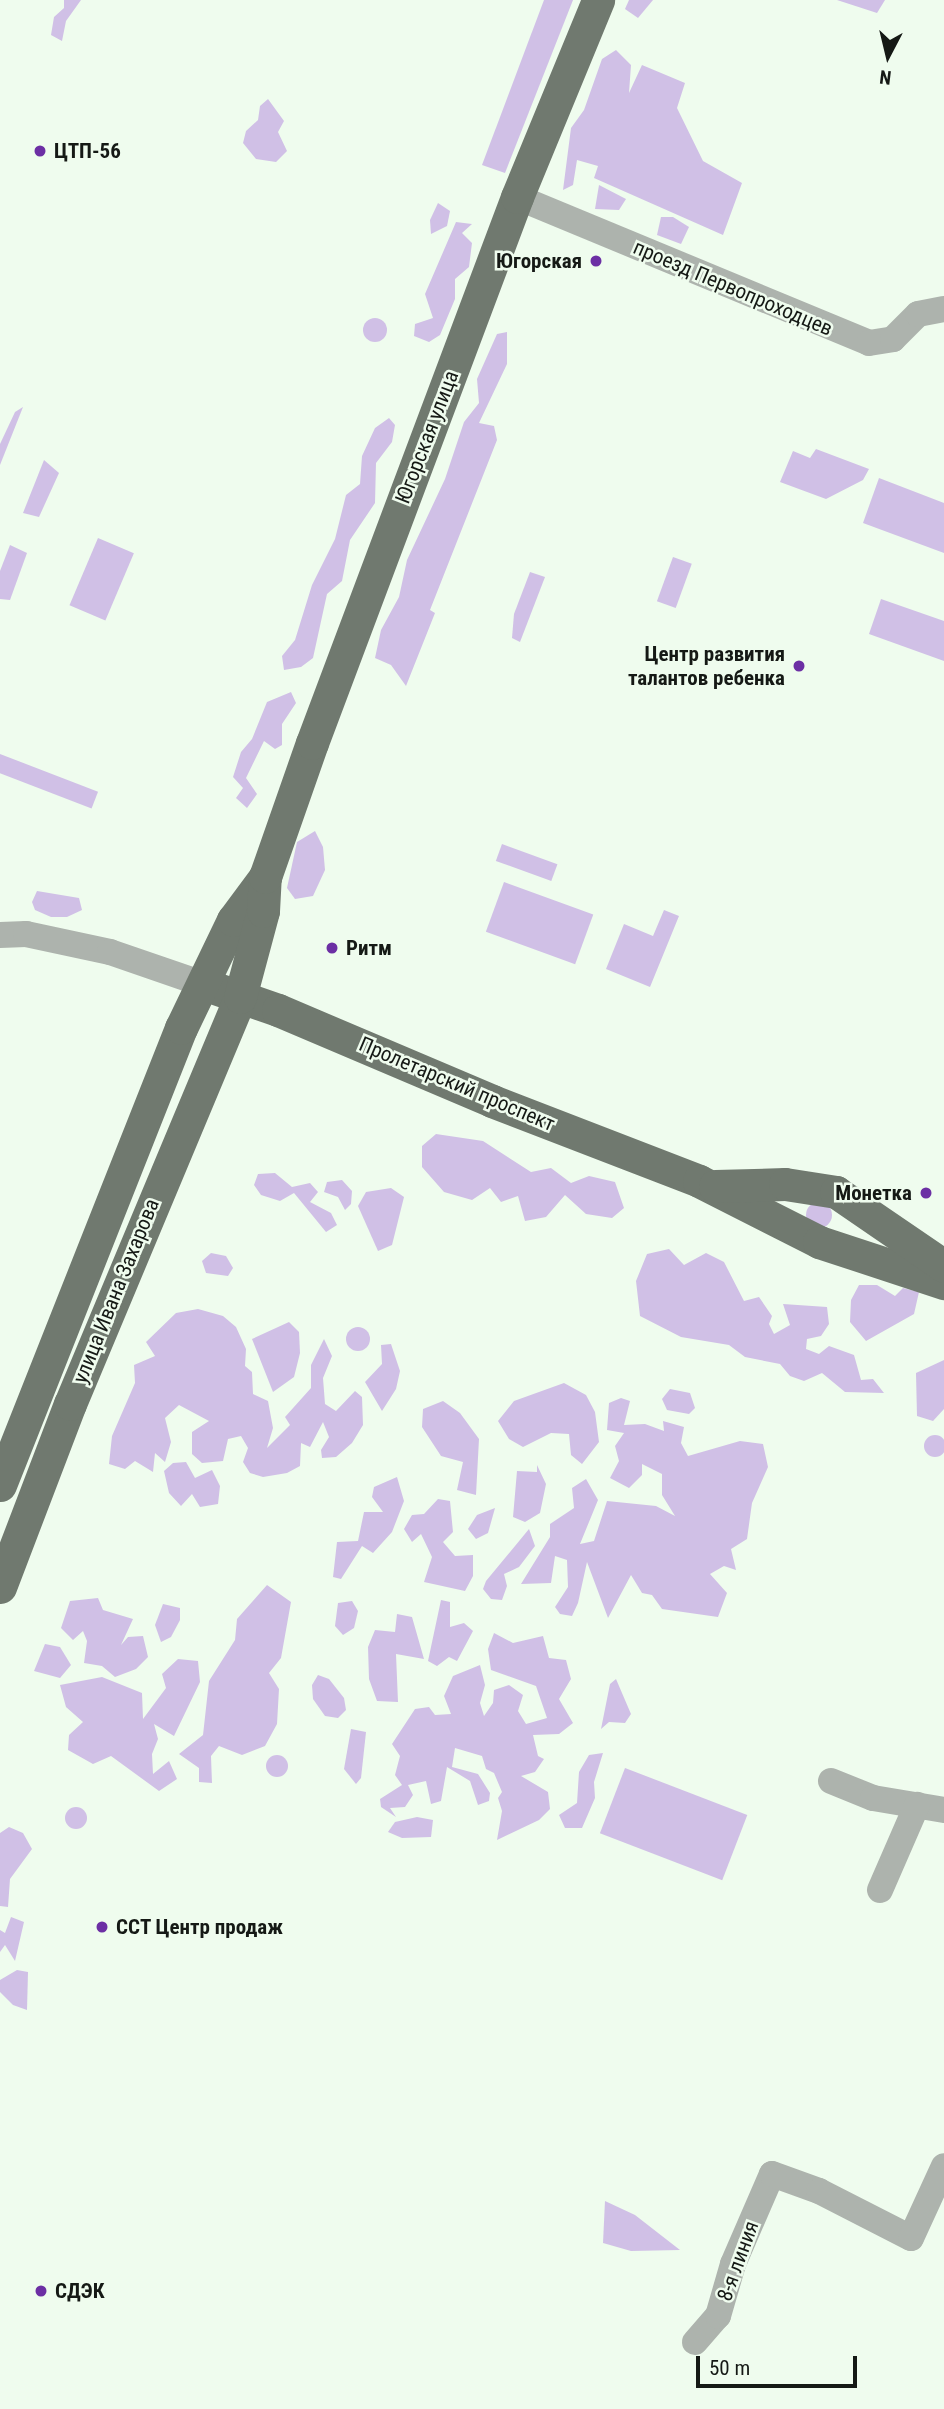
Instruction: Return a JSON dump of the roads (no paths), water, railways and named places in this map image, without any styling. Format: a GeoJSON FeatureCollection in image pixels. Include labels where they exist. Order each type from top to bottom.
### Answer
{"type":"FeatureCollection","features":[{"type":"Feature","properties":{"kind":"main road","name":"Югорская улица"},"geometry":{"type":"LineString","coordinates":[[203,984],[233,920],[265,877],[517,197],[597,0]]}},
{"type":"Feature","properties":{"kind":"main road","name":"Югорская улица"},"geometry":{"type":"LineString","coordinates":[[240,997],[263,912],[265,877]]}},
{"type":"Feature","properties":{"kind":"main road","name":"Пролетарский проспект"},"geometry":{"type":"LineString","coordinates":[[203,984],[711,1186],[810,1238],[944,1283]]}},
{"type":"Feature","properties":{"kind":"main road","name":"улица Ивана Захарова"},"geometry":{"type":"LineString","coordinates":[[0,1485],[177,1040],[203,984]]}},
{"type":"Feature","properties":{"kind":"main road","name":"улица Ивана Захарова"},"geometry":{"type":"LineString","coordinates":[[0,1587],[70,1404],[240,997]]}},
{"type":"Feature","properties":{"kind":"main road","name":"Пролетарский проспект"},"geometry":{"type":"LineString","coordinates":[[711,1186],[812,1187],[848,1197],[944,1266]]}},
{"type":"Feature","properties":{"kind":"main road"},"geometry":{"type":"LineString","coordinates":[[812,1187],[796,1205],[795,1226],[810,1238],[834,1241],[849,1226],[848,1197]]}},
{"type":"Feature","properties":{"kind":"street","name":"проезд Первопроходцев"},"geometry":{"type":"LineString","coordinates":[[517,197],[869,344],[893,339],[918,314],[944,309]]}},
{"type":"Feature","properties":{"kind":"street"},"geometry":{"type":"LineString","coordinates":[[0,935],[26,934],[110,952],[203,984]]}},
{"type":"Feature","properties":{"kind":"street"},"geometry":{"type":"LineString","coordinates":[[831,1781],[873,1798],[944,1810]]}},
{"type":"Feature","properties":{"kind":"street"},"geometry":{"type":"LineString","coordinates":[[880,1890],[917,1805]]}},
{"type":"Feature","properties":{"kind":"street","name":"8-я линия"},"geometry":{"type":"LineString","coordinates":[[695,2342],[718,2316],[733,2264],[772,2174],[819,2191],[911,2238],[944,2166]]}},
{"type":"Feature","properties":{"kind":"place","name":"ЦТП-56"},"geometry":{"type":"Point","coordinates":[40,151]}},
{"type":"Feature","properties":{"kind":"place","name":"Югорская"},"geometry":{"type":"Point","coordinates":[596,261]}},
{"type":"Feature","properties":{"kind":"place","name":"Центр развития талантов ребенка"},"geometry":{"type":"Point","coordinates":[799,666]}},
{"type":"Feature","properties":{"kind":"place","name":"Ритм"},"geometry":{"type":"Point","coordinates":[332,948]}},
{"type":"Feature","properties":{"kind":"place","name":"Монетка"},"geometry":{"type":"Point","coordinates":[926,1193]}},
{"type":"Feature","properties":{"kind":"place","name":"CCТ Центр продаж"},"geometry":{"type":"Point","coordinates":[102,1927]}},
{"type":"Feature","properties":{"kind":"place","name":"СДЭК"},"geometry":{"type":"Point","coordinates":[41,2291]}}]}
